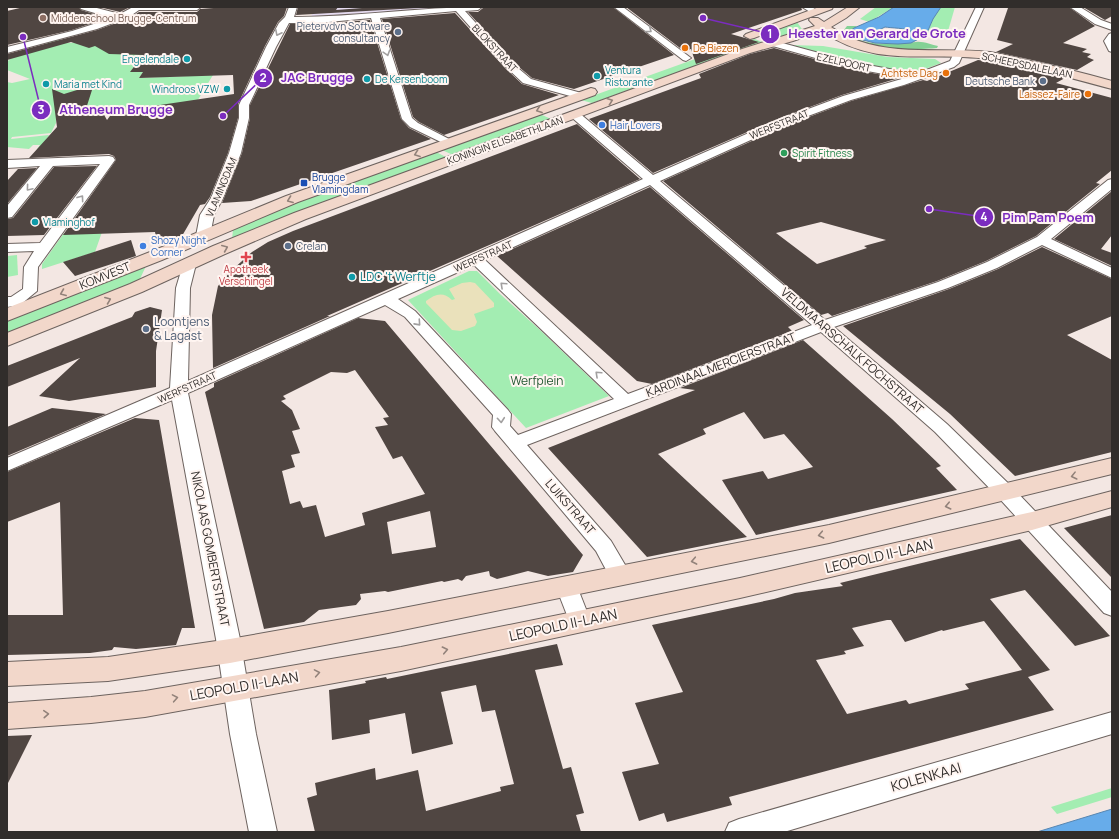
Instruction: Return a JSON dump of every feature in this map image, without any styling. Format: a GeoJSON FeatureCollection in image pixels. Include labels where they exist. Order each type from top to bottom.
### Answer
{"type":"FeatureCollection","features":[{"type":"Feature","properties":{"kind":"main road","name":"KONINGIN ELISABETHLAAN"},"geometry":{"type":"LineString","coordinates":[[189,264],[300,216],[574,114],[772,43],[827,29],[855,7]]}},
{"type":"Feature","properties":{"kind":"main road"},"geometry":{"type":"LineString","coordinates":[[817,9],[830,15],[845,15]]}},
{"type":"Feature","properties":{"kind":"main road"},"geometry":{"type":"LineString","coordinates":[[737,41],[797,19],[817,9]]}},
{"type":"Feature","properties":{"kind":"main road"},"geometry":{"type":"LineString","coordinates":[[817,9],[827,29],[825,33],[829,37],[847,46]]}},
{"type":"Feature","properties":{"kind":"main road","name":"SCHEEPSDALELAAN"},"geometry":{"type":"LineString","coordinates":[[797,19],[814,20],[848,42],[883,51],[908,54],[959,52],[1080,80],[1110,83]]}},
{"type":"Feature","properties":{"kind":"main road"},"geometry":{"type":"LineString","coordinates":[[751,36],[772,43],[813,42]]}},
{"type":"Feature","properties":{"kind":"main road"},"geometry":{"type":"LineString","coordinates":[[829,44],[847,46]]}},
{"type":"Feature","properties":{"kind":"main road","name":"SCHEEPSDALELAAN"},"geometry":{"type":"LineString","coordinates":[[847,46],[891,55],[959,52]]}},
{"type":"Feature","properties":{"kind":"main road"},"geometry":{"type":"LineString","coordinates":[[672,63],[701,53]]}},
{"type":"Feature","properties":{"kind":"main road","name":"KONINGIN ELISABETHLAAN"},"geometry":{"type":"LineString","coordinates":[[203,236],[292,199],[602,88]]}},
{"type":"Feature","properties":{"kind":"main road"},"geometry":{"type":"LineString","coordinates":[[558,104],[574,114]]}},
{"type":"Feature","properties":{"kind":"main road"},"geometry":{"type":"LineString","coordinates":[[189,264],[203,236]]}},
{"type":"Feature","properties":{"kind":"main road","name":"KOMVEST"},"geometry":{"type":"LineString","coordinates":[[11,308],[156,256],[203,236]]}},
{"type":"Feature","properties":{"kind":"main road","name":"KOMVEST"},"geometry":{"type":"LineString","coordinates":[[7,340],[130,291],[189,264]]}},
{"type":"Feature","properties":{"kind":"main road"},"geometry":{"type":"LineString","coordinates":[[7,674],[108,669],[230,651],[567,587],[829,534],[1112,466]]}},
{"type":"Feature","properties":{"kind":"main road","name":"LEOPOLD II-LAAN"},"geometry":{"type":"LineString","coordinates":[[7,716],[137,705],[401,659],[740,588],[1032,521],[1112,500]]}},
{"type":"Feature","properties":{"kind":"street"},"geometry":{"type":"LineString","coordinates":[[84,7],[120,17]]}},
{"type":"Feature","properties":{"kind":"street"},"geometry":{"type":"LineString","coordinates":[[7,50],[92,27],[120,17],[138,8],[197,7]]}},
{"type":"Feature","properties":{"kind":"street","name":"VLAMINGDAM"},"geometry":{"type":"LineString","coordinates":[[203,236],[207,214],[217,198],[235,153],[244,118],[244,105],[283,23],[289,18],[293,7]]}},
{"type":"Feature","properties":{"kind":"street"},"geometry":{"type":"LineString","coordinates":[[286,20],[318,20],[478,7]]}},
{"type":"Feature","properties":{"kind":"street"},"geometry":{"type":"LineString","coordinates":[[618,7],[686,58]]}},
{"type":"Feature","properties":{"kind":"street"},"geometry":{"type":"LineString","coordinates":[[959,52],[965,36],[969,33],[980,7]]}},
{"type":"Feature","properties":{"kind":"street"},"geometry":{"type":"LineString","coordinates":[[1074,7],[1098,22],[1112,27]]}},
{"type":"Feature","properties":{"kind":"street","name":"BLOKSTRAAT"},"geometry":{"type":"LineString","coordinates":[[459,9],[509,65],[527,81],[581,96]]}},
{"type":"Feature","properties":{"kind":"street"},"geometry":{"type":"LineString","coordinates":[[375,16],[407,119],[414,125],[449,143]]}},
{"type":"Feature","properties":{"kind":"street"},"geometry":{"type":"LineString","coordinates":[[1112,36],[1109,41],[1112,49]]}},
{"type":"Feature","properties":{"kind":"street","name":"EZELPOORT"},"geometry":{"type":"LineString","coordinates":[[772,43],[851,66],[916,77]]}},
{"type":"Feature","properties":{"kind":"street","name":"WERFSTRAAT"},"geometry":{"type":"LineString","coordinates":[[7,464],[179,391],[476,260],[780,123],[847,98],[916,77],[951,64],[959,52]]}},
{"type":"Feature","properties":{"kind":"street","name":"VELDMAARSCHALK FOCHSTRAAT"},"geometry":{"type":"LineString","coordinates":[[574,114],[823,326],[940,428],[1005,492],[1112,607]]}},
{"type":"Feature","properties":{"kind":"street"},"geometry":{"type":"LineString","coordinates":[[7,164],[109,160],[44,247],[31,267],[30,291],[11,308]]}},
{"type":"Feature","properties":{"kind":"street"},"geometry":{"type":"LineString","coordinates":[[7,214],[50,162]]}},
{"type":"Feature","properties":{"kind":"street","name":"KARDINAAL MERCIERSTRAAT"},"geometry":{"type":"LineString","coordinates":[[515,443],[823,326],[943,285],[992,265],[1042,240],[1112,183]]}},
{"type":"Feature","properties":{"kind":"street"},"geometry":{"type":"LineString","coordinates":[[1042,240],[1112,274]]}},
{"type":"Feature","properties":{"kind":"street"},"geometry":{"type":"LineString","coordinates":[[7,248],[44,247]]}},
{"type":"Feature","properties":{"kind":"street"},"geometry":{"type":"LineString","coordinates":[[476,260],[626,401]]}},
{"type":"Feature","properties":{"kind":"street","name":"NIKOLAAS GOMBERTSTRAAT"},"geometry":{"type":"LineString","coordinates":[[189,264],[183,288],[179,391],[230,651],[243,734],[263,832]]}},
{"type":"Feature","properties":{"kind":"street"},"geometry":{"type":"LineString","coordinates":[[387,299],[410,314],[502,414],[501,426],[515,443]]}},
{"type":"Feature","properties":{"kind":"street","name":"LUIKSTRAAT"},"geometry":{"type":"LineString","coordinates":[[515,443],[604,546],[620,576]]}},
{"type":"Feature","properties":{"kind":"street"},"geometry":{"type":"LineString","coordinates":[[567,587],[580,622]]}},
{"type":"Feature","properties":{"kind":"street","name":"KOLENKAAI"},"geometry":{"type":"LineString","coordinates":[[739,832],[1112,724]]}},
{"type":"Feature","properties":{"kind":"shaded area"},"geometry":{"type":"Polygon","coordinates":[[[307,7],[457,7],[342,17],[341,15],[311,17],[314,8],[307,7]]]}},
{"type":"Feature","properties":{"kind":"green space"},"geometry":{"type":"Polygon","coordinates":[[[876,7],[894,7],[869,22],[860,19],[876,7]]]}},
{"type":"Feature","properties":{"kind":"green space"},"geometry":{"type":"Polygon","coordinates":[[[941,7],[955,7],[946,38],[927,34],[933,19],[941,7]]]}},
{"type":"Feature","properties":{"kind":"green space"},"geometry":{"type":"Polygon","coordinates":[[[797,22],[804,32],[773,40],[759,36],[797,22]]]}},
{"type":"Feature","properties":{"kind":"green space"},"geometry":{"type":"Polygon","coordinates":[[[847,26],[857,26],[849,32],[862,41],[871,43],[890,44],[919,42],[938,46],[937,48],[901,49],[872,46],[850,37],[844,30],[847,26]]]}},
{"type":"Feature","properties":{"kind":"green space"},"geometry":{"type":"Polygon","coordinates":[[[57,39],[68,43],[114,40],[162,46],[139,78],[213,75],[196,103],[56,119],[56,123],[51,133],[12,137],[11,139],[49,135],[46,140],[61,148],[37,149],[40,145],[33,145],[29,149],[7,147],[7,82],[12,83],[30,79],[7,70],[7,61],[10,60],[8,59],[51,45],[45,43],[57,39]]]}},
{"type":"Feature","properties":{"kind":"green space"},"geometry":{"type":"Polygon","coordinates":[[[755,39],[762,42],[592,103],[581,100],[748,40],[755,39]]]}},
{"type":"Feature","properties":{"kind":"green space"},"geometry":{"type":"Polygon","coordinates":[[[790,45],[823,46],[888,57],[935,59],[941,63],[920,71],[898,71],[851,63],[790,45]]]}},
{"type":"Feature","properties":{"kind":"green space"},"geometry":{"type":"Polygon","coordinates":[[[540,114],[551,119],[453,155],[442,150],[540,114]]]}},
{"type":"Feature","properties":{"kind":"green space"},"geometry":{"type":"Polygon","coordinates":[[[436,152],[446,157],[232,240],[233,229],[287,206],[436,152]]]}},
{"type":"Feature","properties":{"kind":"green space"},"geometry":{"type":"Polygon","coordinates":[[[102,232],[95,252],[42,269],[42,264],[64,233],[102,232]]]}},
{"type":"Feature","properties":{"kind":"green space"},"geometry":{"type":"Polygon","coordinates":[[[17,255],[18,275],[7,277],[7,256],[17,255]]]}},
{"type":"Feature","properties":{"kind":"green space"},"geometry":{"type":"Polygon","coordinates":[[[146,266],[139,281],[7,335],[7,321],[146,266]]]}},
{"type":"Feature","properties":{"kind":"green space","name":"Werfplein"},"geometry":{"type":"Polygon","coordinates":[[[469,271],[477,271],[609,396],[526,428],[408,300],[469,271]]]}},
{"type":"Feature","properties":{"kind":"green space"},"geometry":{"type":"Polygon","coordinates":[[[1112,788],[1112,797],[1057,814],[1051,807],[1112,788]]]}},
{"type":"Feature","properties":{"kind":"sand"},"geometry":{"type":"Polygon","coordinates":[[[462,283],[475,283],[494,303],[494,307],[474,314],[477,322],[475,326],[461,331],[452,330],[426,303],[426,301],[439,294],[445,295],[452,300],[455,299],[449,289],[462,283]]]}},
{"type":"Feature","properties":{"kind":"water"},"geometry":{"type":"Polygon","coordinates":[[[894,7],[941,7],[933,19],[926,35],[911,43],[875,43],[863,40],[850,34],[849,32],[854,28],[879,17],[894,7]],[[885,27],[877,31],[894,37],[911,31],[909,30],[885,27]]]}},
{"type":"Feature","properties":{"kind":"water"},"geometry":{"type":"Polygon","coordinates":[[[1112,809],[1112,832],[1037,832],[1112,809]]]}},
{"type":"Feature","properties":{"kind":"building"},"geometry":{"type":"Polygon","coordinates":[[[24,7],[79,7],[81,10],[107,18],[72,30],[7,45],[7,11],[24,7]]]}},
{"type":"Feature","properties":{"kind":"building"},"geometry":{"type":"Polygon","coordinates":[[[99,7],[130,7],[120,12],[99,7]]]}},
{"type":"Feature","properties":{"kind":"building"},"geometry":{"type":"Polygon","coordinates":[[[227,7],[287,7],[284,16],[278,22],[265,46],[238,104],[238,118],[228,153],[210,197],[205,204],[200,205],[182,236],[158,246],[155,232],[63,235],[116,160],[114,156],[109,154],[29,158],[57,127],[52,89],[64,94],[77,90],[92,90],[84,115],[103,113],[107,120],[113,112],[234,94],[233,75],[139,78],[143,72],[130,72],[143,55],[109,54],[95,46],[89,48],[71,42],[7,60],[7,54],[97,30],[130,18],[139,12],[197,12],[200,9],[227,7]]]}},
{"type":"Feature","properties":{"kind":"building"},"geometry":{"type":"Polygon","coordinates":[[[298,7],[338,7],[336,10],[375,7],[436,7],[296,15],[298,7]]]}},
{"type":"Feature","properties":{"kind":"building"},"geometry":{"type":"Polygon","coordinates":[[[613,7],[674,55],[574,89],[532,78],[513,62],[468,12],[478,12],[483,8],[613,7]]]}},
{"type":"Feature","properties":{"kind":"building"},"geometry":{"type":"Polygon","coordinates":[[[626,7],[801,7],[802,10],[731,34],[759,42],[696,64],[691,49],[684,51],[626,7]]]}},
{"type":"Feature","properties":{"kind":"building"},"geometry":{"type":"Polygon","coordinates":[[[1069,7],[1095,26],[1063,43],[1087,49],[1082,52],[1091,54],[1087,57],[1094,60],[1077,70],[996,52],[1013,44],[997,40],[1008,8],[1069,7]]]}},
{"type":"Feature","properties":{"kind":"building"},"geometry":{"type":"Polygon","coordinates":[[[1083,7],[1112,7],[1112,16],[1105,20],[1083,7]]]}},
{"type":"Feature","properties":{"kind":"building"},"geometry":{"type":"Polygon","coordinates":[[[455,13],[505,68],[522,84],[559,95],[444,135],[419,122],[413,117],[382,19],[455,13]]]}},
{"type":"Feature","properties":{"kind":"building"},"geometry":{"type":"Polygon","coordinates":[[[370,20],[401,119],[409,128],[431,139],[251,201],[222,203],[242,153],[250,118],[250,105],[290,24],[318,24],[370,20]]]}},
{"type":"Feature","properties":{"kind":"building"},"geometry":{"type":"Polygon","coordinates":[[[774,48],[851,69],[899,78],[842,95],[775,120],[653,173],[589,119],[701,78],[699,74],[750,54],[774,48]]]}},
{"type":"Feature","properties":{"kind":"building"},"geometry":{"type":"Polygon","coordinates":[[[978,60],[1009,64],[1065,78],[1056,83],[1112,98],[1112,170],[1096,183],[1100,184],[1036,236],[986,261],[937,281],[832,316],[828,313],[821,315],[663,181],[785,126],[851,101],[923,80],[927,81],[978,60]],[[821,222],[776,233],[817,264],[867,248],[864,246],[886,240],[821,222]]]}},
{"type":"Feature","properties":{"kind":"building"},"geometry":{"type":"Polygon","coordinates":[[[577,124],[640,179],[327,316],[330,316],[213,368],[212,315],[218,286],[231,271],[252,252],[268,242],[293,231],[577,124]]]}},
{"type":"Feature","properties":{"kind":"building"},"geometry":{"type":"Polygon","coordinates":[[[97,166],[44,235],[7,236],[7,219],[13,218],[54,167],[97,166]]]}},
{"type":"Feature","properties":{"kind":"building"},"geometry":{"type":"Polygon","coordinates":[[[37,168],[7,204],[7,181],[18,169],[37,168]]]}},
{"type":"Feature","properties":{"kind":"building"},"geometry":{"type":"Polygon","coordinates":[[[650,187],[804,320],[788,327],[792,331],[652,384],[637,381],[497,256],[650,187]]]}},
{"type":"Feature","properties":{"kind":"building"},"geometry":{"type":"Polygon","coordinates":[[[1112,191],[1112,235],[1101,249],[1112,253],[1112,266],[1054,239],[1112,191]]]}},
{"type":"Feature","properties":{"kind":"building"},"geometry":{"type":"Polygon","coordinates":[[[131,240],[136,256],[75,276],[63,262],[131,240]]]}},
{"type":"Feature","properties":{"kind":"building"},"geometry":{"type":"Polygon","coordinates":[[[1042,247],[1112,279],[1112,316],[1067,335],[1112,360],[1112,452],[1015,476],[950,414],[843,326],[949,289],[998,269],[1042,247]]]}},
{"type":"Feature","properties":{"kind":"building"},"geometry":{"type":"Polygon","coordinates":[[[150,307],[162,310],[156,351],[156,387],[69,401],[39,396],[80,358],[7,387],[7,366],[132,317],[135,312],[150,307]]]}},
{"type":"Feature","properties":{"kind":"building"},"geometry":{"type":"Polygon","coordinates":[[[358,318],[385,321],[583,555],[573,572],[548,576],[528,571],[497,579],[490,576],[489,571],[466,576],[462,581],[458,579],[444,582],[442,581],[388,592],[385,591],[360,594],[361,599],[356,605],[319,610],[304,622],[264,629],[205,392],[214,387],[214,383],[358,318]],[[355,370],[347,373],[331,372],[283,396],[286,399],[281,401],[292,410],[300,429],[292,431],[300,453],[291,455],[295,467],[282,471],[290,504],[300,501],[303,508],[316,505],[325,537],[365,525],[362,513],[425,494],[402,456],[393,459],[375,427],[388,425],[383,418],[389,417],[355,370]],[[430,511],[387,522],[392,554],[436,547],[430,511]]]}},
{"type":"Feature","properties":{"kind":"building"},"geometry":{"type":"Polygon","coordinates":[[[803,340],[892,419],[941,466],[936,468],[957,490],[756,535],[722,480],[763,471],[768,479],[813,467],[784,434],[764,439],[744,412],[703,429],[706,434],[658,454],[747,537],[647,557],[548,448],[695,390],[680,388],[803,340]]]}},
{"type":"Feature","properties":{"kind":"building"},"geometry":{"type":"Polygon","coordinates":[[[52,408],[106,414],[7,456],[7,427],[52,408]]]}},
{"type":"Feature","properties":{"kind":"building"},"geometry":{"type":"Polygon","coordinates":[[[135,418],[159,420],[195,628],[182,628],[176,645],[136,649],[114,647],[112,650],[90,653],[7,655],[7,615],[63,615],[60,502],[7,522],[7,472],[135,418]]]}},
{"type":"Feature","properties":{"kind":"building"},"geometry":{"type":"Polygon","coordinates":[[[1112,515],[1112,578],[1064,528],[1112,515]]]}},
{"type":"Feature","properties":{"kind":"building"},"geometry":{"type":"Polygon","coordinates":[[[1020,539],[1110,636],[1075,646],[1025,590],[990,599],[1050,670],[1028,677],[1054,710],[729,797],[732,805],[667,822],[664,813],[639,821],[622,772],[659,764],[635,703],[683,692],[652,625],[774,599],[795,593],[843,586],[840,583],[1020,539]],[[891,620],[852,628],[864,646],[844,651],[846,654],[816,660],[847,714],[906,700],[909,704],[969,689],[965,684],[1022,670],[984,621],[942,630],[905,642],[891,620]]]}},
{"type":"Feature","properties":{"kind":"building"},"geometry":{"type":"Polygon","coordinates":[[[557,644],[563,665],[535,670],[563,769],[571,767],[584,813],[576,815],[581,832],[315,832],[307,798],[317,795],[315,783],[375,768],[376,780],[418,770],[426,811],[501,791],[500,787],[514,784],[495,710],[482,712],[476,685],[441,692],[453,744],[412,754],[405,713],[369,720],[370,733],[332,740],[329,690],[366,683],[365,681],[386,677],[387,679],[557,644]]]}},
{"type":"Feature","properties":{"kind":"building"},"geometry":{"type":"Polygon","coordinates":[[[32,735],[7,785],[7,736],[32,735]]]}},
{"type":"Feature","properties":{"kind":"place","name":"Middenschool Brugge-Centrum"},"geometry":{"type":"Point","coordinates":[43,18]}},
{"type":"Feature","properties":{"kind":"place","name":"Heester van Gerard de Grote"},"geometry":{"type":"Point","coordinates":[703,18]}},
{"type":"Feature","properties":{"kind":"place","name":"Pietervdvn Software consultancy"},"geometry":{"type":"Point","coordinates":[398,32]}},
{"type":"Feature","properties":{"kind":"place","name":"Atheneum Brugge"},"geometry":{"type":"Point","coordinates":[23,37]}},
{"type":"Feature","properties":{"kind":"place","name":"De Biezen"},"geometry":{"type":"Point","coordinates":[685,48]}},
{"type":"Feature","properties":{"kind":"place","name":"Engelendale"},"geometry":{"type":"Point","coordinates":[187,59]}},
{"type":"Feature","properties":{"kind":"place","name":"Achtste Dag"},"geometry":{"type":"Point","coordinates":[946,73]}},
{"type":"Feature","properties":{"kind":"place","name":"Ventura Ristorante"},"geometry":{"type":"Point","coordinates":[597,76]}},
{"type":"Feature","properties":{"kind":"place","name":"De Kersenboom"},"geometry":{"type":"Point","coordinates":[367,79]}},
{"type":"Feature","properties":{"kind":"place","name":"Deutsche Bank"},"geometry":{"type":"Point","coordinates":[1043,81]}},
{"type":"Feature","properties":{"kind":"place","name":"Maria met Kind"},"geometry":{"type":"Point","coordinates":[46,84]}},
{"type":"Feature","properties":{"kind":"place","name":"Windroos VZW"},"geometry":{"type":"Point","coordinates":[227,89]}},
{"type":"Feature","properties":{"kind":"place","name":"Laissez-Faire"},"geometry":{"type":"Point","coordinates":[1088,94]}},
{"type":"Feature","properties":{"kind":"place","name":"JAC Brugge"},"geometry":{"type":"Point","coordinates":[223,116]}},
{"type":"Feature","properties":{"kind":"place","name":"Hair Lovers"},"geometry":{"type":"Point","coordinates":[602,125]}},
{"type":"Feature","properties":{"kind":"place","name":"Spirit Fitness"},"geometry":{"type":"Point","coordinates":[784,153]}},
{"type":"Feature","properties":{"kind":"place","name":"Brugge Vlamingdam"},"geometry":{"type":"Point","coordinates":[304,183]}},
{"type":"Feature","properties":{"kind":"place","name":"Pim Pam Poem"},"geometry":{"type":"Point","coordinates":[929,209]}},
{"type":"Feature","properties":{"kind":"place","name":"Vlaminghof"},"geometry":{"type":"Point","coordinates":[35,222]}},
{"type":"Feature","properties":{"kind":"place","name":"Shozy Night Corner"},"geometry":{"type":"Point","coordinates":[143,246]}},
{"type":"Feature","properties":{"kind":"place","name":"Crelan"},"geometry":{"type":"Point","coordinates":[288,246]}},
{"type":"Feature","properties":{"kind":"place","name":"Apotheek Verschingel"},"geometry":{"type":"Point","coordinates":[246,257]}},
{"type":"Feature","properties":{"kind":"place","name":"LDC 't Werftje"},"geometry":{"type":"Point","coordinates":[352,277]}},
{"type":"Feature","properties":{"kind":"place","name":"Loontjens & Lagast"},"geometry":{"type":"Point","coordinates":[146,329]}}]}
